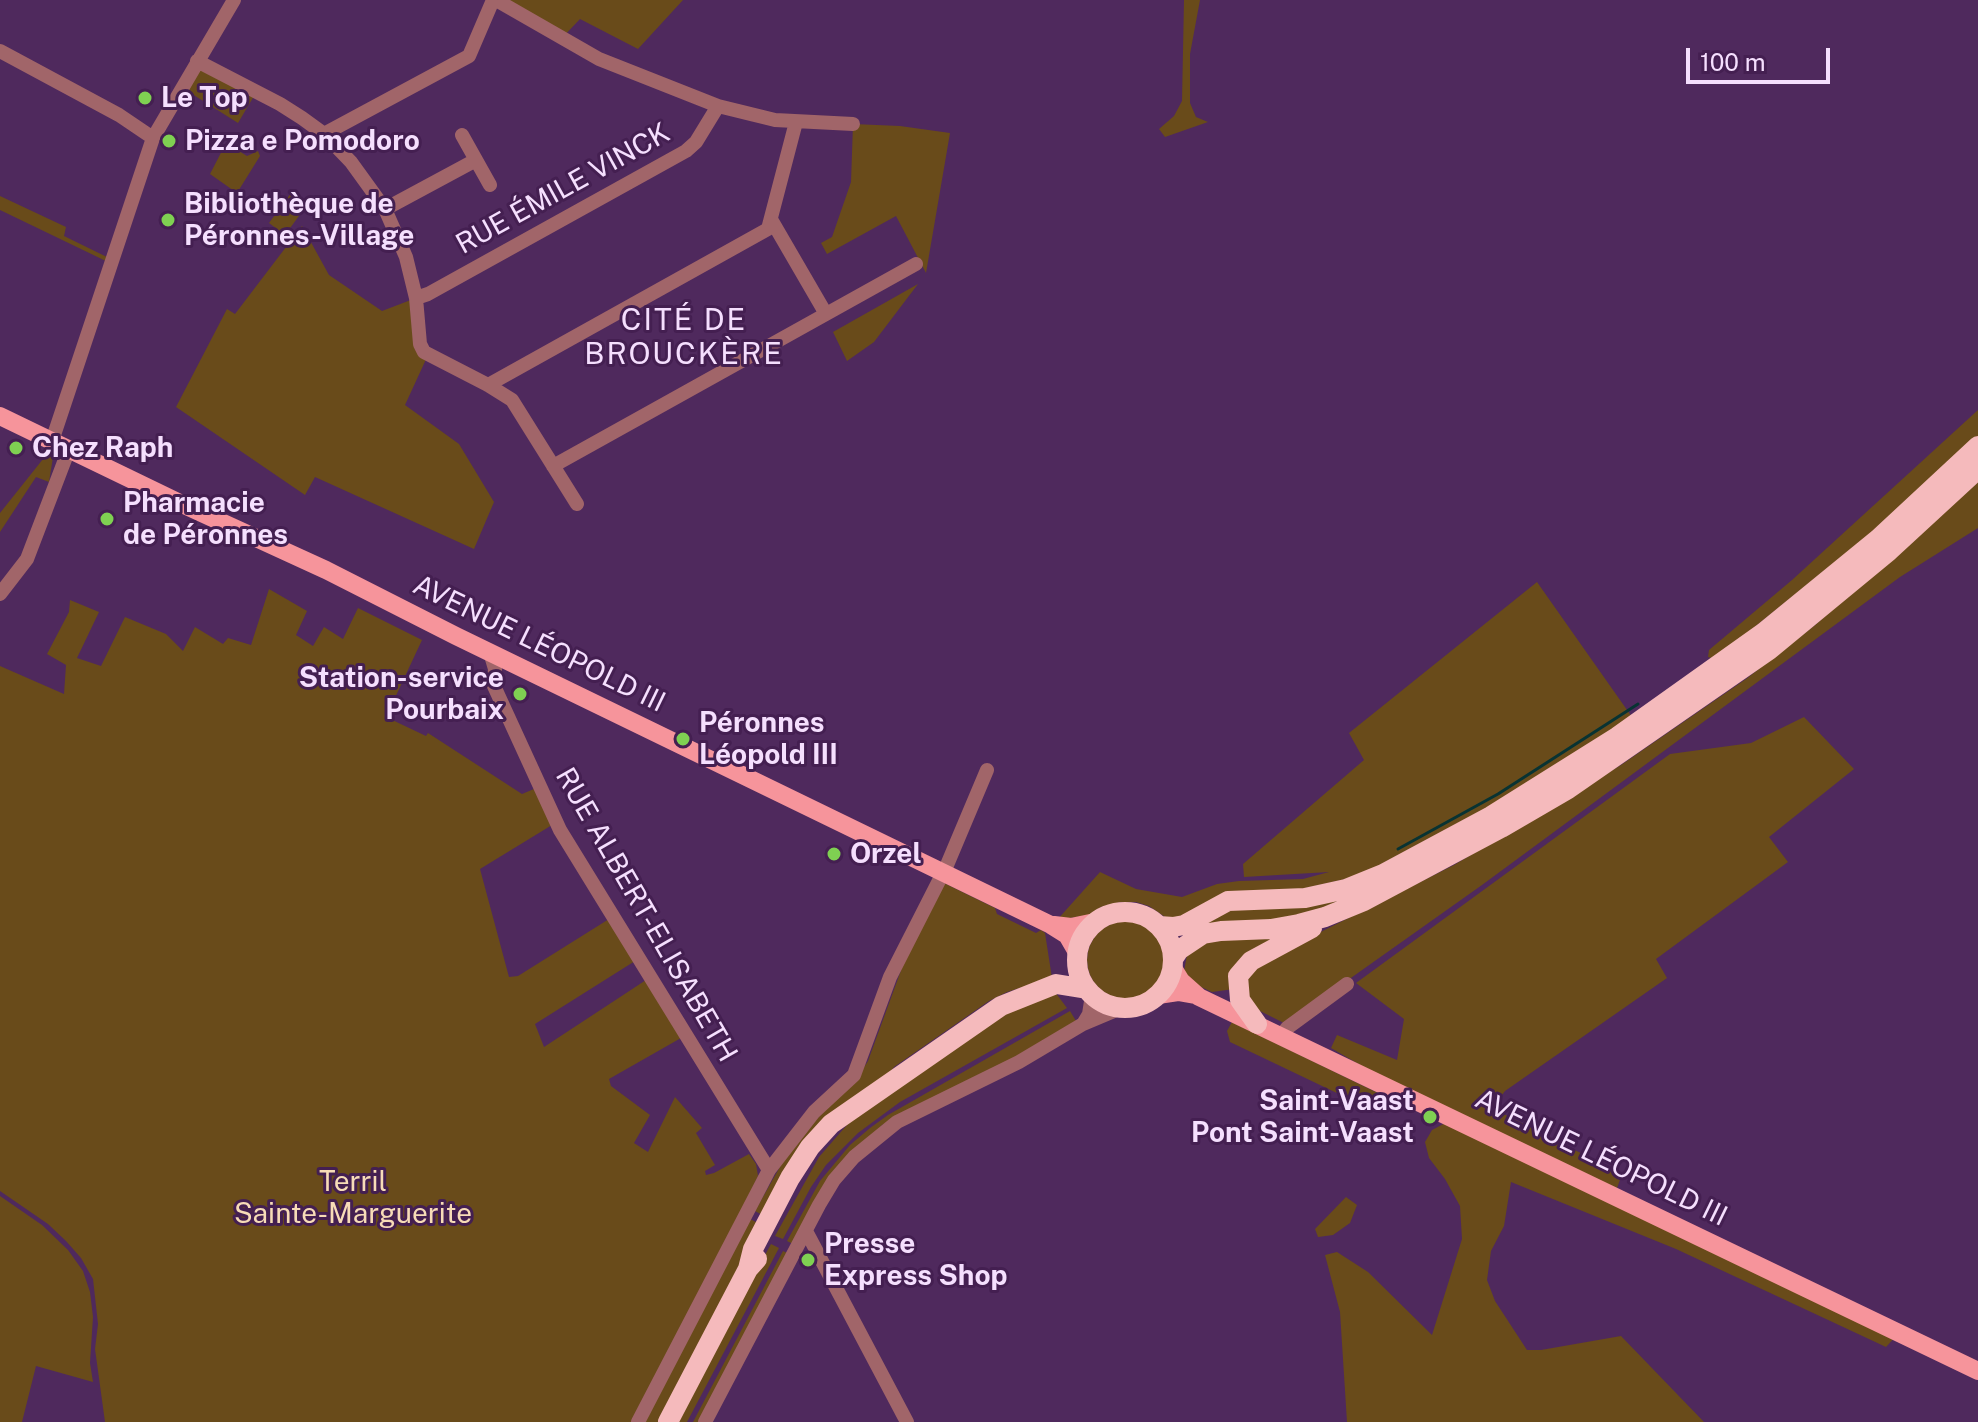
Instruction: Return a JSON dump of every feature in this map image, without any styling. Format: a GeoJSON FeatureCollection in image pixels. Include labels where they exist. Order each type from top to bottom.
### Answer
{"type":"FeatureCollection","features":[{"type":"Feature","properties":{"kind":"highway"},"geometry":{"type":"LineString","coordinates":[[1978,446],[1878,539],[1763,633],[1617,737],[1491,816],[1383,874],[1346,889],[1305,898],[1228,901],[1184,925],[1173,927],[1159,926],[1135,912],[1107,915],[1095,922],[1082,938],[1078,957],[1081,978],[1090,992],[1105,1004],[1121,1008],[1141,1005],[1158,995],[1170,978],[1179,950],[1203,934],[1271,929],[1325,917],[1364,901],[1501,828],[1568,789],[1769,650],[1836,597],[1978,469]]}},
{"type":"Feature","properties":{"kind":"highway"},"geometry":{"type":"LineString","coordinates":[[1257,1024],[1240,1000],[1237,983],[1241,972],[1251,961],[1309,931],[1325,917]]}},
{"type":"Feature","properties":{"kind":"highway"},"geometry":{"type":"LineString","coordinates":[[1159,926],[1172,947],[1173,963]]}},
{"type":"Feature","properties":{"kind":"highway"},"geometry":{"type":"LineString","coordinates":[[668,1422],[748,1269],[770,1240],[817,1153],[857,1106],[1001,1006],[1056,984],[1078,957]]}},
{"type":"Feature","properties":{"kind":"highway"},"geometry":{"type":"LineString","coordinates":[[1056,984],[1090,992]]}},
{"type":"Feature","properties":{"kind":"main road","name":"AVENUE LÉOPOLD III"},"geometry":{"type":"LineString","coordinates":[[0,416],[326,570],[944,871],[1067,935],[1078,957]]}},
{"type":"Feature","properties":{"kind":"main road","name":"AVENUE LÉOPOLD III"},"geometry":{"type":"LineString","coordinates":[[1051,925],[1071,927],[1095,922]]}},
{"type":"Feature","properties":{"kind":"main road","name":"AVENUE LÉOPOLD III"},"geometry":{"type":"LineString","coordinates":[[1173,963],[1181,981],[1199,997]]}},
{"type":"Feature","properties":{"kind":"main road","name":"AVENUE LÉOPOLD III"},"geometry":{"type":"LineString","coordinates":[[1158,995],[1178,992],[1199,997],[1978,1371]]}},
{"type":"Feature","properties":{"kind":"street"},"geometry":{"type":"LineString","coordinates":[[0,594],[27,559],[153,138],[234,0]]}},
{"type":"Feature","properties":{"kind":"street"},"geometry":{"type":"LineString","coordinates":[[324,134],[469,56],[494,0],[599,59],[718,106],[775,120],[853,124]]}},
{"type":"Feature","properties":{"kind":"street"},"geometry":{"type":"LineString","coordinates":[[0,51],[119,115],[153,138]]}},
{"type":"Feature","properties":{"kind":"street"},"geometry":{"type":"LineString","coordinates":[[197,61],[280,104],[324,134],[360,172],[385,209],[406,257],[416,298],[420,344],[424,352],[488,385],[516,404],[577,504]]}},
{"type":"Feature","properties":{"kind":"street","name":"RUE ÉMILE VINCK"},"geometry":{"type":"LineString","coordinates":[[416,298],[686,151],[696,142],[718,106]]}},
{"type":"Feature","properties":{"kind":"street"},"geometry":{"type":"LineString","coordinates":[[488,385],[768,229],[796,122]]}},
{"type":"Feature","properties":{"kind":"street"},"geometry":{"type":"LineString","coordinates":[[462,135],[490,185]]}},
{"type":"Feature","properties":{"kind":"street"},"geometry":{"type":"LineString","coordinates":[[385,209],[476,160]]}},
{"type":"Feature","properties":{"kind":"street"},"geometry":{"type":"LineString","coordinates":[[772,221],[826,314]]}},
{"type":"Feature","properties":{"kind":"street"},"geometry":{"type":"LineString","coordinates":[[553,466],[916,264]]}},
{"type":"Feature","properties":{"kind":"street","name":"RUE ALBERT-ELISABETH"},"geometry":{"type":"LineString","coordinates":[[490,652],[494,661],[494,686],[560,830],[769,1170]]}},
{"type":"Feature","properties":{"kind":"street"},"geometry":{"type":"LineString","coordinates":[[494,679],[504,670],[517,665]]}},
{"type":"Feature","properties":{"kind":"street"},"geometry":{"type":"LineString","coordinates":[[638,1422],[769,1170],[814,1112],[854,1075],[890,977],[944,871],[987,770]]}},
{"type":"Feature","properties":{"kind":"street"},"geometry":{"type":"LineString","coordinates":[[1281,1036],[1287,1028],[1347,984]]}},
{"type":"Feature","properties":{"kind":"street"},"geometry":{"type":"LineString","coordinates":[[1083,1024],[1089,1014],[1090,992]]}},
{"type":"Feature","properties":{"kind":"street"},"geometry":{"type":"LineString","coordinates":[[705,1422],[834,1180],[882,1133],[923,1109],[1019,1062],[1083,1024],[1121,1008]]}},
{"type":"Feature","properties":{"kind":"street"},"geometry":{"type":"LineString","coordinates":[[806,1231],[907,1422]]}},
{"type":"Feature","properties":{"kind":"green space"},"geometry":{"type":"Polygon","coordinates":[[[496,0],[683,0],[638,49],[580,19],[562,38],[496,0]]]}},
{"type":"Feature","properties":{"kind":"green space"},"geometry":{"type":"Polygon","coordinates":[[[1184,0],[1200,0],[1190,54],[1190,103],[1196,117],[1208,122],[1165,137],[1159,129],[1174,116],[1182,101],[1184,0]]]}},
{"type":"Feature","properties":{"kind":"green space"},"geometry":{"type":"Polygon","coordinates":[[[197,61],[257,91],[238,123],[181,87],[197,61]]]}},
{"type":"Feature","properties":{"kind":"green space"},"geometry":{"type":"Polygon","coordinates":[[[853,124],[950,133],[926,273],[896,216],[827,254],[821,243],[832,237],[851,182],[853,124]]]}},
{"type":"Feature","properties":{"kind":"green space"},"geometry":{"type":"Polygon","coordinates":[[[226,143],[247,156],[258,151],[260,156],[237,193],[210,174],[226,143]]]}},
{"type":"Feature","properties":{"kind":"green space"},"geometry":{"type":"Polygon","coordinates":[[[291,193],[307,205],[285,235],[269,223],[291,193]]]}},
{"type":"Feature","properties":{"kind":"green space"},"geometry":{"type":"Polygon","coordinates":[[[0,196],[66,227],[64,236],[111,259],[110,263],[0,210],[0,196]]]}},
{"type":"Feature","properties":{"kind":"green space"},"geometry":{"type":"Polygon","coordinates":[[[302,226],[329,275],[382,311],[416,298],[428,355],[405,405],[459,444],[494,502],[474,549],[315,477],[305,495],[176,407],[227,309],[235,314],[302,226]]]}},
{"type":"Feature","properties":{"kind":"green space"},"geometry":{"type":"Polygon","coordinates":[[[918,284],[874,342],[847,361],[833,332],[918,284]]]}},
{"type":"Feature","properties":{"kind":"green space"},"geometry":{"type":"Polygon","coordinates":[[[1978,410],[1978,436],[1881,525],[1715,659],[1708,657],[1709,650],[1792,580],[1978,410]]]}},
{"type":"Feature","properties":{"kind":"green space"},"geometry":{"type":"Polygon","coordinates":[[[47,454],[53,457],[49,482],[36,477],[0,532],[0,513],[47,454]]]}},
{"type":"Feature","properties":{"kind":"green space"},"geometry":{"type":"Polygon","coordinates":[[[1978,482],[1978,528],[1900,577],[1482,885],[1286,1024],[1252,1007],[1244,980],[1255,965],[1454,865],[1621,765],[1746,679],[1815,625],[1978,482]]]}},
{"type":"Feature","properties":{"kind":"green space"},"geometry":{"type":"Polygon","coordinates":[[[1537,582],[1632,717],[1494,804],[1359,876],[1168,919],[1149,906],[1121,902],[1101,907],[1089,915],[1057,920],[1100,872],[1136,889],[1182,897],[1217,884],[1303,879],[1329,872],[1244,877],[1243,864],[1364,760],[1349,733],[1537,582]]]}},
{"type":"Feature","properties":{"kind":"green space","name":"Terril Sainte-Marguerite"},"geometry":{"type":"Polygon","coordinates":[[[269,589],[307,611],[296,635],[313,646],[324,627],[343,639],[358,608],[422,640],[386,717],[426,736],[428,733],[522,794],[534,789],[552,825],[480,869],[509,977],[518,976],[609,919],[635,961],[535,1024],[544,1047],[646,980],[681,1038],[609,1079],[611,1086],[650,1115],[634,1143],[648,1152],[675,1097],[702,1128],[696,1133],[715,1165],[705,1171],[706,1175],[749,1154],[756,1164],[758,1176],[752,1189],[634,1422],[105,1422],[95,1349],[98,1324],[93,1279],[66,1241],[48,1224],[0,1191],[0,666],[64,694],[66,665],[47,654],[69,612],[70,600],[99,612],[77,658],[101,666],[125,617],[166,634],[183,651],[195,627],[223,644],[228,638],[251,645],[269,589]]]}},
{"type":"Feature","properties":{"kind":"green space"},"geometry":{"type":"Polygon","coordinates":[[[1804,717],[1854,769],[1769,837],[1788,862],[1656,959],[1667,978],[1505,1091],[1492,1108],[1622,1174],[1615,1194],[1899,1333],[1886,1347],[1676,1249],[1511,1182],[1504,1226],[1491,1251],[1487,1280],[1495,1301],[1527,1350],[1621,1336],[1704,1422],[1347,1422],[1340,1312],[1325,1255],[1337,1252],[1368,1272],[1432,1335],[1462,1239],[1460,1206],[1429,1158],[1425,1142],[1432,1130],[1453,1119],[1331,1048],[1337,1035],[1397,1060],[1404,1019],[1356,983],[1670,754],[1751,743],[1804,717]]]}},
{"type":"Feature","properties":{"kind":"green space"},"geometry":{"type":"Polygon","coordinates":[[[942,882],[995,908],[997,914],[1036,933],[1041,930],[1045,933],[1052,978],[989,1001],[894,1067],[886,1078],[851,1103],[764,1216],[755,1211],[794,1142],[857,1078],[868,1061],[911,943],[942,882]]]}},
{"type":"Feature","properties":{"kind":"green space"},"geometry":{"type":"Polygon","coordinates":[[[1349,894],[1311,917],[1201,929],[1221,910],[1349,894]]]}},
{"type":"Feature","properties":{"kind":"green space"},"geometry":{"type":"Polygon","coordinates":[[[1118,921],[1134,921],[1148,927],[1159,938],[1165,960],[1159,982],[1148,993],[1134,999],[1118,999],[1104,993],[1093,982],[1087,968],[1087,952],[1093,938],[1104,927],[1118,921]]]}},
{"type":"Feature","properties":{"kind":"green space"},"geometry":{"type":"Polygon","coordinates":[[[1309,928],[1265,950],[1234,989],[1212,992],[1188,981],[1184,971],[1187,955],[1203,943],[1309,928]]]}},
{"type":"Feature","properties":{"kind":"green space"},"geometry":{"type":"Polygon","coordinates":[[[1055,992],[1067,1008],[900,1102],[858,1133],[826,1165],[783,1239],[775,1236],[819,1157],[853,1118],[984,1022],[1055,992]]]}},
{"type":"Feature","properties":{"kind":"green space"},"geometry":{"type":"Polygon","coordinates":[[[1070,1011],[1076,1021],[1021,1055],[882,1125],[793,1244],[787,1241],[820,1181],[850,1145],[870,1128],[1070,1011]]]}},
{"type":"Feature","properties":{"kind":"green space"},"geometry":{"type":"Polygon","coordinates":[[[1232,1022],[1378,1093],[1364,1106],[1230,1042],[1227,1031],[1232,1022]]]}},
{"type":"Feature","properties":{"kind":"green space"},"geometry":{"type":"Polygon","coordinates":[[[0,1196],[42,1225],[68,1250],[83,1271],[93,1317],[90,1363],[93,1382],[36,1366],[22,1422],[0,1422],[0,1196]]]}},
{"type":"Feature","properties":{"kind":"green space"},"geometry":{"type":"Polygon","coordinates":[[[1346,1197],[1357,1205],[1350,1223],[1333,1235],[1318,1237],[1315,1229],[1346,1197]]]}},
{"type":"Feature","properties":{"kind":"green space"},"geometry":{"type":"Polygon","coordinates":[[[750,1219],[762,1225],[662,1422],[644,1422],[750,1219]]]}},
{"type":"Feature","properties":{"kind":"green space"},"geometry":{"type":"Polygon","coordinates":[[[771,1244],[779,1248],[687,1422],[674,1422],[771,1244]]]}},
{"type":"Feature","properties":{"kind":"green space"},"geometry":{"type":"Polygon","coordinates":[[[783,1251],[789,1254],[700,1422],[693,1422],[783,1251]]]}},
{"type":"Feature","properties":{"kind":"waterway"},"geometry":{"type":"LineString","coordinates":[[1398,849],[1498,794],[1638,704]]}},
{"type":"Feature","properties":{"kind":"place","name":"Le Top"},"geometry":{"type":"Point","coordinates":[145,98]}},
{"type":"Feature","properties":{"kind":"place","name":"Pizza e Pomodoro"},"geometry":{"type":"Point","coordinates":[169,141]}},
{"type":"Feature","properties":{"kind":"place","name":"Bibliothèque de Péronnes-Village"},"geometry":{"type":"Point","coordinates":[168,220]}},
{"type":"Feature","properties":{"kind":"place","name":"Chez Raph"},"geometry":{"type":"Point","coordinates":[16,448]}},
{"type":"Feature","properties":{"kind":"place","name":"Pharmacie de Péronnes"},"geometry":{"type":"Point","coordinates":[107,519]}},
{"type":"Feature","properties":{"kind":"place","name":"Station-service Pourbaix"},"geometry":{"type":"Point","coordinates":[520,694]}},
{"type":"Feature","properties":{"kind":"place","name":"Péronnes Léopold III"},"geometry":{"type":"Point","coordinates":[683,739]}},
{"type":"Feature","properties":{"kind":"place","name":"Orzel"},"geometry":{"type":"Point","coordinates":[834,854]}},
{"type":"Feature","properties":{"kind":"place","name":"Saint-Vaast Pont Saint-Vaast"},"geometry":{"type":"Point","coordinates":[1430,1117]}},
{"type":"Feature","properties":{"kind":"place","name":"Presse Express Shop"},"geometry":{"type":"Point","coordinates":[808,1260]}},
{"type":"Feature","properties":{"kind":"district","name":"CITÉ DE BROUCKÈRE"},"geometry":{"type":"Point","coordinates":[684,338]}}]}
